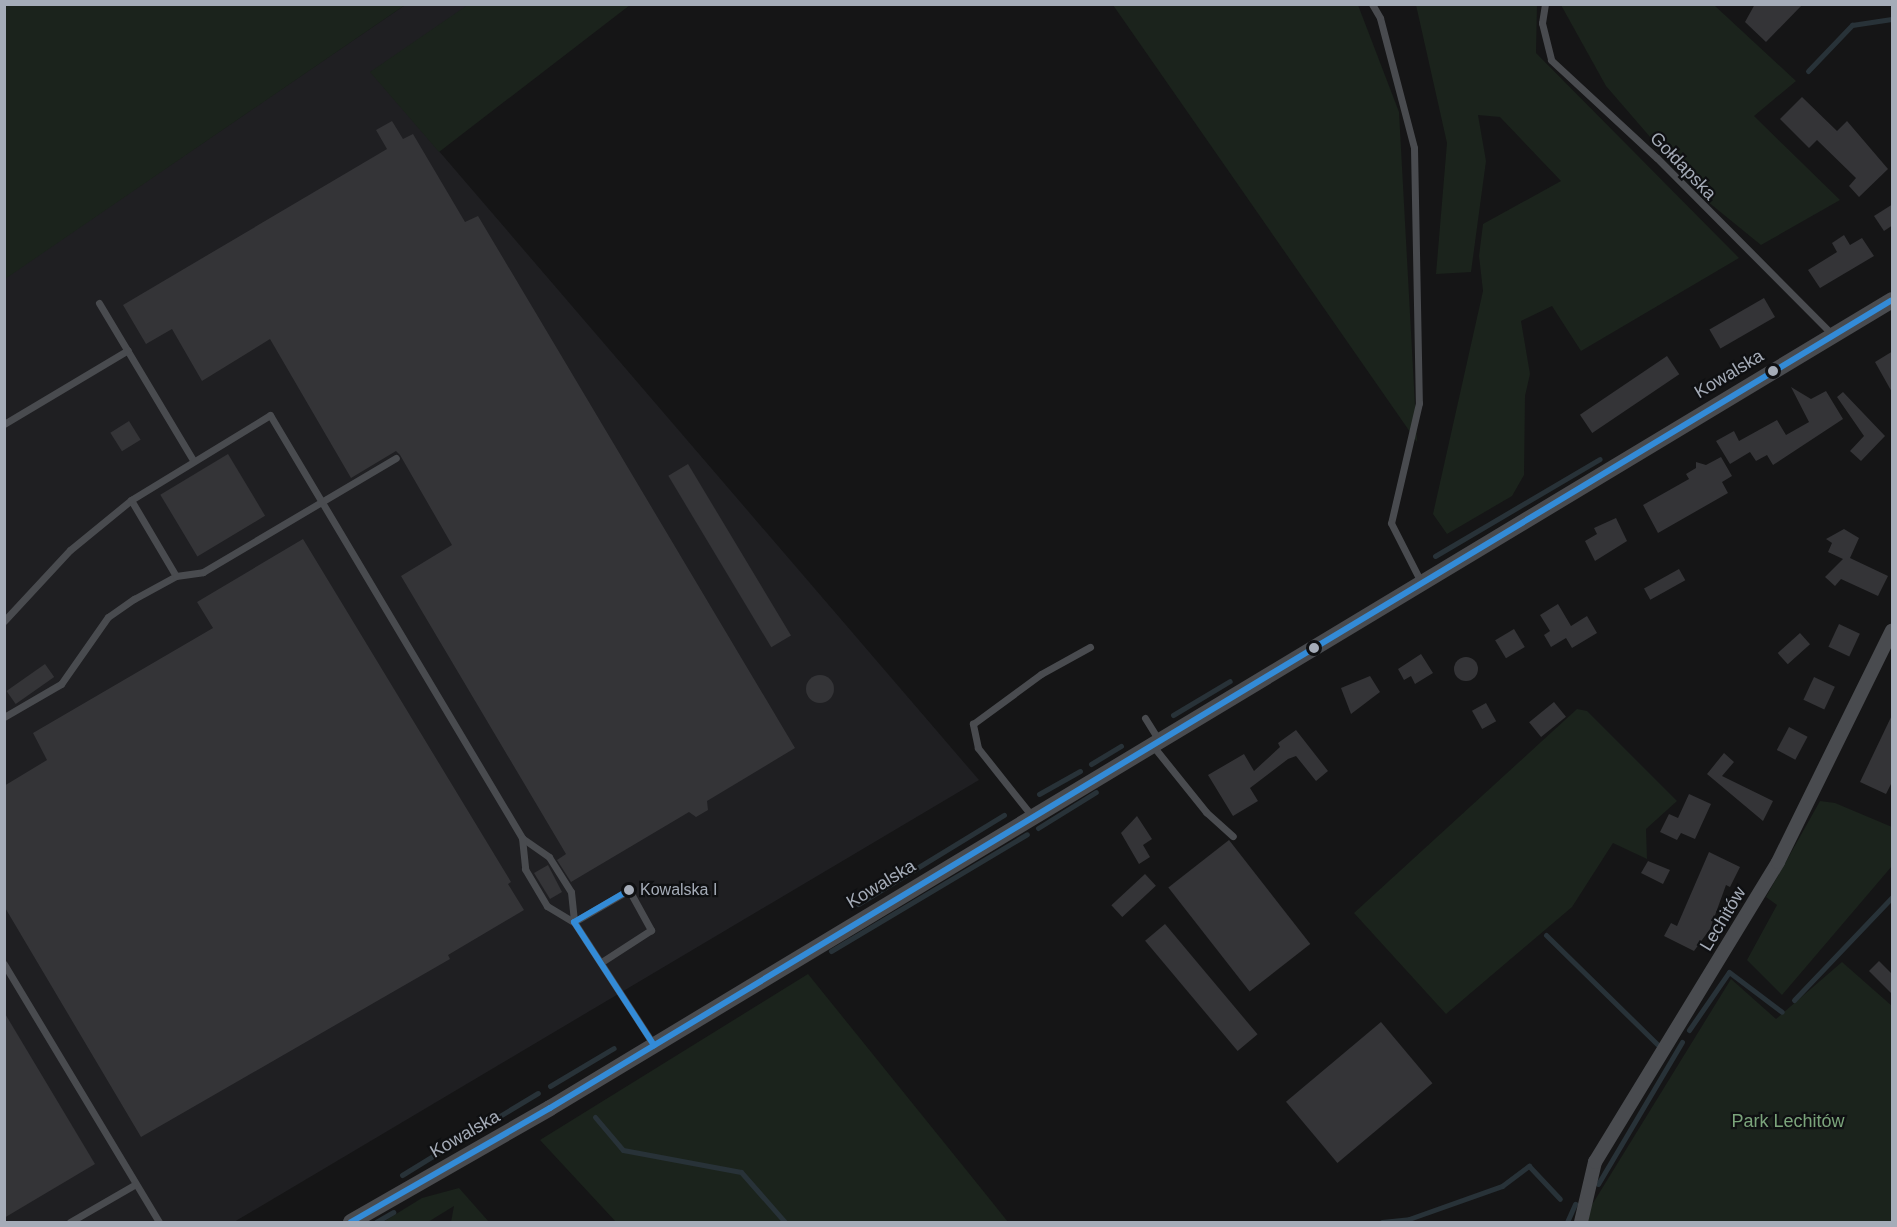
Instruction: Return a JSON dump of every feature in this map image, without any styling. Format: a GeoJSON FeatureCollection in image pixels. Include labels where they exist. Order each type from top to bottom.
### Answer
{"type":"FeatureCollection","features":[{"type":"Feature","properties":{"kind":"street","name":"Kowalska"},"geometry":{"type":"LineString","coordinates":[[351,1222],[654,1045],[1893,300]]}},
{"type":"Feature","properties":{"kind":"street","name":"Lechitów"},"geometry":{"type":"LineString","coordinates":[[1581,1222],[1595,1162],[1778,862],[1893,630]]}},
{"type":"Feature","properties":{"kind":"lane"},"geometry":{"type":"LineString","coordinates":[[1372,4],[1380,18],[1414,148],[1419,403],[1391,523],[1421,582]]}},
{"type":"Feature","properties":{"kind":"lane","name":"Gołdapska"},"geometry":{"type":"LineString","coordinates":[[1545,4],[1542,22],[1551,60],[1820,317],[1833,335]]}},
{"type":"Feature","properties":{"kind":"lane"},"geometry":{"type":"LineString","coordinates":[[99,303],[193,460]]}},
{"type":"Feature","properties":{"kind":"lane"},"geometry":{"type":"LineString","coordinates":[[4,424],[128,350]]}},
{"type":"Feature","properties":{"kind":"lane"},"geometry":{"type":"LineString","coordinates":[[4,621],[70,550],[130,500],[270,415],[522,838],[549,857],[571,892],[574,922]]}},
{"type":"Feature","properties":{"kind":"lane"},"geometry":{"type":"LineString","coordinates":[[4,717],[61,684],[108,617],[176,576],[203,572],[396,458]]}},
{"type":"Feature","properties":{"kind":"lane"},"geometry":{"type":"LineString","coordinates":[[130,500],[176,576]]}},
{"type":"Feature","properties":{"kind":"lane"},"geometry":{"type":"LineString","coordinates":[[1032,816],[978,748],[973,724],[1024,684],[1090,647]]}},
{"type":"Feature","properties":{"kind":"lane"},"geometry":{"type":"LineString","coordinates":[[1145,718],[1156,742],[1206,812],[1233,836]]}},
{"type":"Feature","properties":{"kind":"lane"},"geometry":{"type":"LineString","coordinates":[[522,838],[525,869],[547,906],[574,922],[603,962],[654,1045]]}},
{"type":"Feature","properties":{"kind":"lane"},"geometry":{"type":"LineString","coordinates":[[574,922],[629,890],[651,930],[603,962]]}},
{"type":"Feature","properties":{"kind":"lane"},"geometry":{"type":"LineString","coordinates":[[4,964],[134,1185],[159,1222]]}},
{"type":"Feature","properties":{"kind":"lane"},"geometry":{"type":"LineString","coordinates":[[70,1222],[134,1185]]}},
{"type":"Feature","properties":{"kind":"shaded area"},"geometry":{"type":"Polygon","coordinates":[[[405,5],[469,5],[371,72],[979,780],[234,1222],[5,1222],[5,278],[405,5]]]}},
{"type":"Feature","properties":{"kind":"green space"},"geometry":{"type":"Polygon","coordinates":[[[5,4],[405,4],[405,5],[5,279],[5,4]]]}},
{"type":"Feature","properties":{"kind":"green space"},"geometry":{"type":"Polygon","coordinates":[[[469,4],[630,5],[439,152],[370,72],[469,4]]]}},
{"type":"Feature","properties":{"kind":"green space"},"geometry":{"type":"Polygon","coordinates":[[[1113,5],[1358,5],[1399,112],[1417,442],[1113,5]]]}},
{"type":"Feature","properties":{"kind":"green space"},"geometry":{"type":"Polygon","coordinates":[[[1416,5],[1537,5],[1536,53],[1739,258],[1581,351],[1552,306],[1521,321],[1530,374],[1525,396],[1524,475],[1512,496],[1447,534],[1433,514],[1483,291],[1479,256],[1483,224],[1561,181],[1500,117],[1478,115],[1486,161],[1471,272],[1436,274],[1447,143],[1416,5]]]}},
{"type":"Feature","properties":{"kind":"green space"},"geometry":{"type":"Polygon","coordinates":[[[1561,5],[1714,5],[1796,81],[1754,116],[1840,200],[1761,245],[1702,197],[1606,86],[1561,5]]]}},
{"type":"Feature","properties":{"kind":"green space"},"geometry":{"type":"Polygon","coordinates":[[[1577,709],[1587,711],[1677,801],[1646,829],[1647,859],[1613,843],[1572,907],[1446,1014],[1354,913],[1577,709]]]}},
{"type":"Feature","properties":{"kind":"green space"},"geometry":{"type":"Polygon","coordinates":[[[1820,801],[1835,803],[1892,827],[1892,866],[1782,995],[1747,960],[1777,905],[1766,897],[1820,801]]]}},
{"type":"Feature","properties":{"kind":"green space","name":"Park Lechitów"},"geometry":{"type":"Polygon","coordinates":[[[1842,962],[1892,1006],[1892,1222],[1588,1222],[1590,1208],[1731,979],[1776,1019],[1842,962]]]}},
{"type":"Feature","properties":{"kind":"green space"},"geometry":{"type":"Polygon","coordinates":[[[808,974],[1008,1222],[616,1222],[540,1140],[808,974]]]}},
{"type":"Feature","properties":{"kind":"green space"},"geometry":{"type":"Polygon","coordinates":[[[459,1188],[489,1222],[451,1222],[454,1206],[428,1222],[383,1222],[422,1198],[459,1188]]]}},
{"type":"Feature","properties":{"kind":"building"},"geometry":{"type":"Polygon","coordinates":[[[1755,4],[1803,4],[1766,42],[1745,22],[1755,4]]]}},
{"type":"Feature","properties":{"kind":"building"},"geometry":{"type":"Polygon","coordinates":[[[1802,97],[1837,131],[1847,121],[1888,169],[1859,197],[1849,186],[1856,178],[1817,140],[1809,148],[1780,119],[1802,97]]]}},
{"type":"Feature","properties":{"kind":"building"},"geometry":{"type":"Polygon","coordinates":[[[392,121],[403,139],[413,134],[465,222],[478,216],[795,748],[707,801],[708,810],[696,817],[689,812],[571,882],[557,860],[566,854],[401,576],[452,545],[400,455],[396,451],[351,478],[270,339],[202,381],[172,329],[146,344],[123,305],[387,149],[376,130],[392,121]]]}},
{"type":"Feature","properties":{"kind":"building"},"geometry":{"type":"Polygon","coordinates":[[[1893,204],[1893,225],[1884,231],[1874,216],[1893,204]]]}},
{"type":"Feature","properties":{"kind":"building"},"geometry":{"type":"Polygon","coordinates":[[[1844,235],[1850,245],[1862,238],[1874,256],[1820,288],[1808,270],[1837,252],[1832,243],[1844,235]]]}},
{"type":"Feature","properties":{"kind":"building"},"geometry":{"type":"Polygon","coordinates":[[[1764,298],[1775,317],[1720,349],[1709,330],[1764,298]]]}},
{"type":"Feature","properties":{"kind":"building"},"geometry":{"type":"Polygon","coordinates":[[[1893,351],[1893,394],[1875,362],[1893,351]]]}},
{"type":"Feature","properties":{"kind":"building"},"geometry":{"type":"Polygon","coordinates":[[[1667,356],[1679,374],[1592,433],[1580,415],[1667,356]]]}},
{"type":"Feature","properties":{"kind":"building"},"geometry":{"type":"Polygon","coordinates":[[[1791,387],[1811,399],[1826,391],[1843,419],[1773,465],[1767,455],[1756,461],[1750,452],[1730,464],[1716,441],[1734,431],[1739,441],[1777,420],[1786,435],[1809,422],[1791,387]]]}},
{"type":"Feature","properties":{"kind":"building"},"geometry":{"type":"Polygon","coordinates":[[[1843,392],[1885,436],[1861,461],[1850,451],[1864,436],[1837,397],[1843,392]]]}},
{"type":"Feature","properties":{"kind":"building"},"geometry":{"type":"Polygon","coordinates":[[[129,421],[141,440],[122,451],[110,433],[129,421]]]}},
{"type":"Feature","properties":{"kind":"building"},"geometry":{"type":"Polygon","coordinates":[[[228,454],[265,516],[197,556],[160,495],[228,454]]]}},
{"type":"Feature","properties":{"kind":"building"},"geometry":{"type":"Polygon","coordinates":[[[1721,457],[1732,476],[1722,482],[1728,493],[1658,533],[1643,505],[1689,479],[1686,474],[1696,468],[1696,462],[1706,465],[1721,457]]]}},
{"type":"Feature","properties":{"kind":"building"},"geometry":{"type":"Polygon","coordinates":[[[688,464],[791,635],[771,647],[668,476],[688,464]]]}},
{"type":"Feature","properties":{"kind":"building"},"geometry":{"type":"Polygon","coordinates":[[[1616,518],[1627,541],[1595,561],[1585,541],[1597,534],[1594,528],[1616,518]]]}},
{"type":"Feature","properties":{"kind":"building"},"geometry":{"type":"Polygon","coordinates":[[[1844,529],[1859,538],[1850,558],[1888,576],[1878,596],[1841,579],[1835,586],[1825,577],[1843,559],[1828,552],[1832,543],[1826,539],[1844,529]]]}},
{"type":"Feature","properties":{"kind":"building"},"geometry":{"type":"Polygon","coordinates":[[[303,539],[511,882],[508,884],[524,910],[448,955],[450,959],[141,1137],[4,906],[4,786],[47,760],[33,733],[213,628],[197,602],[303,539]]]}},
{"type":"Feature","properties":{"kind":"building"},"geometry":{"type":"Polygon","coordinates":[[[1679,569],[1685,580],[1650,600],[1644,588],[1679,569]]]}},
{"type":"Feature","properties":{"kind":"building"},"geometry":{"type":"Polygon","coordinates":[[[1558,604],[1571,626],[1587,616],[1597,633],[1572,648],[1566,638],[1551,647],[1544,635],[1550,631],[1540,615],[1558,604]]]}},
{"type":"Feature","properties":{"kind":"building"},"geometry":{"type":"Polygon","coordinates":[[[1839,624],[1860,634],[1849,656],[1828,647],[1839,624]]]}},
{"type":"Feature","properties":{"kind":"building"},"geometry":{"type":"Polygon","coordinates":[[[1514,629],[1525,647],[1506,658],[1495,640],[1514,629]]]}},
{"type":"Feature","properties":{"kind":"building"},"geometry":{"type":"Polygon","coordinates":[[[1800,633],[1810,644],[1788,664],[1778,653],[1800,633]]]}},
{"type":"Feature","properties":{"kind":"building"},"geometry":{"type":"Polygon","coordinates":[[[1421,654],[1433,673],[1415,684],[1411,676],[1404,680],[1398,669],[1421,654]]]}},
{"type":"Feature","properties":{"kind":"building"},"geometry":{"type":"Polygon","coordinates":[[[1466,657],[1475,660],[1478,669],[1475,678],[1466,681],[1457,678],[1454,669],[1457,660],[1466,657]]]}},
{"type":"Feature","properties":{"kind":"building"},"geometry":{"type":"Polygon","coordinates":[[[45,664],[54,677],[16,704],[6,691],[45,664]]]}},
{"type":"Feature","properties":{"kind":"building"},"geometry":{"type":"Polygon","coordinates":[[[820,675],[830,679],[834,689],[830,699],[820,703],[810,699],[806,689],[810,679],[820,675]]]}},
{"type":"Feature","properties":{"kind":"building"},"geometry":{"type":"Polygon","coordinates":[[[1370,676],[1380,692],[1351,714],[1341,688],[1370,676]]]}},
{"type":"Feature","properties":{"kind":"building"},"geometry":{"type":"Polygon","coordinates":[[[1814,677],[1835,687],[1824,709],[1803,700],[1814,677]]]}},
{"type":"Feature","properties":{"kind":"building"},"geometry":{"type":"Polygon","coordinates":[[[1554,702],[1566,717],[1541,737],[1529,722],[1554,702]]]}},
{"type":"Feature","properties":{"kind":"building"},"geometry":{"type":"Polygon","coordinates":[[[1486,703],[1496,721],[1482,729],[1472,711],[1486,703]]]}},
{"type":"Feature","properties":{"kind":"building"},"geometry":{"type":"Polygon","coordinates":[[[1893,713],[1893,780],[1886,794],[1860,782],[1893,713]]]}},
{"type":"Feature","properties":{"kind":"building"},"geometry":{"type":"Polygon","coordinates":[[[1789,727],[1808,737],[1795,760],[1777,750],[1789,727]]]}},
{"type":"Feature","properties":{"kind":"building"},"geometry":{"type":"Polygon","coordinates":[[[1296,730],[1328,771],[1316,781],[1296,756],[1288,759],[1250,788],[1258,801],[1233,816],[1208,775],[1244,754],[1254,771],[1280,747],[1278,743],[1296,730]]]}},
{"type":"Feature","properties":{"kind":"building"},"geometry":{"type":"Polygon","coordinates":[[[1724,753],[1734,762],[1722,776],[1773,801],[1763,821],[1707,774],[1724,753]]]}},
{"type":"Feature","properties":{"kind":"building"},"geometry":{"type":"Polygon","coordinates":[[[1689,794],[1711,804],[1695,839],[1681,833],[1677,840],[1660,832],[1669,814],[1678,818],[1689,794]]]}},
{"type":"Feature","properties":{"kind":"building"},"geometry":{"type":"Polygon","coordinates":[[[1137,816],[1152,839],[1143,845],[1150,857],[1139,864],[1121,833],[1137,816]]]}},
{"type":"Feature","properties":{"kind":"building"},"geometry":{"type":"Polygon","coordinates":[[[1229,840],[1310,944],[1250,991],[1168,887],[1229,840]]]}},
{"type":"Feature","properties":{"kind":"building"},"geometry":{"type":"Polygon","coordinates":[[[1709,852],[1740,867],[1730,887],[1726,885],[1710,929],[1694,951],[1664,936],[1671,923],[1677,926],[1709,852]]]}},
{"type":"Feature","properties":{"kind":"building"},"geometry":{"type":"Polygon","coordinates":[[[1648,861],[1670,870],[1663,884],[1641,873],[1648,861]]]}},
{"type":"Feature","properties":{"kind":"building"},"geometry":{"type":"Polygon","coordinates":[[[548,865],[562,892],[550,899],[534,873],[548,865]]]}},
{"type":"Feature","properties":{"kind":"building"},"geometry":{"type":"Polygon","coordinates":[[[1145,874],[1156,886],[1122,917],[1111,905],[1145,874]]]}},
{"type":"Feature","properties":{"kind":"building"},"geometry":{"type":"Polygon","coordinates":[[[1165,924],[1258,1034],[1238,1051],[1145,941],[1165,924]]]}},
{"type":"Feature","properties":{"kind":"building"},"geometry":{"type":"Polygon","coordinates":[[[1879,961],[1893,975],[1893,995],[1869,971],[1879,961]]]}},
{"type":"Feature","properties":{"kind":"building"},"geometry":{"type":"Polygon","coordinates":[[[4,1012],[95,1164],[4,1218],[4,1012]]]}},
{"type":"Feature","properties":{"kind":"building"},"geometry":{"type":"Polygon","coordinates":[[[1381,1022],[1432,1083],[1337,1163],[1286,1102],[1381,1022]]]}},
{"type":"Feature","properties":{"kind":"waterway"},"geometry":{"type":"LineString","coordinates":[[1808,71],[1852,25],[1892,19]]}},
{"type":"Feature","properties":{"kind":"waterway"},"geometry":{"type":"LineString","coordinates":[[1435,556],[1600,459]]}},
{"type":"Feature","properties":{"kind":"waterway"},"geometry":{"type":"LineString","coordinates":[[1173,715],[1230,681]]}},
{"type":"Feature","properties":{"kind":"waterway"},"geometry":{"type":"LineString","coordinates":[[1091,764],[1121,746]]}},
{"type":"Feature","properties":{"kind":"waterway"},"geometry":{"type":"LineString","coordinates":[[1039,794],[1080,771]]}},
{"type":"Feature","properties":{"kind":"waterway"},"geometry":{"type":"LineString","coordinates":[[1038,828],[1096,792]]}},
{"type":"Feature","properties":{"kind":"waterway"},"geometry":{"type":"LineString","coordinates":[[858,904],[1004,815]]}},
{"type":"Feature","properties":{"kind":"waterway"},"geometry":{"type":"LineString","coordinates":[[831,951],[1027,834]]}},
{"type":"Feature","properties":{"kind":"waterway"},"geometry":{"type":"LineString","coordinates":[[1794,1000],[1892,897]]}},
{"type":"Feature","properties":{"kind":"waterway"},"geometry":{"type":"LineString","coordinates":[[1546,935],[1657,1044]]}},
{"type":"Feature","properties":{"kind":"waterway"},"geometry":{"type":"LineString","coordinates":[[1689,1030],[1729,972],[1782,1012]]}},
{"type":"Feature","properties":{"kind":"waterway"},"geometry":{"type":"LineString","coordinates":[[1598,1184],[1682,1042]]}},
{"type":"Feature","properties":{"kind":"waterway"},"geometry":{"type":"LineString","coordinates":[[550,1086],[614,1048]]}},
{"type":"Feature","properties":{"kind":"waterway"},"geometry":{"type":"LineString","coordinates":[[453,1144],[538,1093]]}},
{"type":"Feature","properties":{"kind":"waterway"},"geometry":{"type":"LineString","coordinates":[[595,1117],[623,1150],[741,1172],[785,1222]]}},
{"type":"Feature","properties":{"kind":"waterway"},"geometry":{"type":"LineString","coordinates":[[402,1175],[441,1151]]}},
{"type":"Feature","properties":{"kind":"waterway"},"geometry":{"type":"LineString","coordinates":[[1382,1222],[1409,1219],[1502,1186],[1529,1166],[1560,1199]]}},
{"type":"Feature","properties":{"kind":"waterway"},"geometry":{"type":"LineString","coordinates":[[1567,1222],[1575,1204]]}},
{"type":"Feature","properties":{"kind":"waterway"},"geometry":{"type":"LineString","coordinates":[[376,1222],[393,1212]]}},
{"type":"Feature","properties":{"kind":"transit line"},"geometry":{"type":"LineString","coordinates":[[351,1222],[550,1108],[1892,300]]}},
{"type":"Feature","properties":{"kind":"transit line"},"geometry":{"type":"LineString","coordinates":[[574,922],[629,890]]}},
{"type":"Feature","properties":{"kind":"transit line"},"geometry":{"type":"LineString","coordinates":[[574,922],[654,1045]]}},
{"type":"Feature","properties":{"kind":"place","name":"Kowalska I"},"geometry":{"type":"Point","coordinates":[629,890]}}]}
